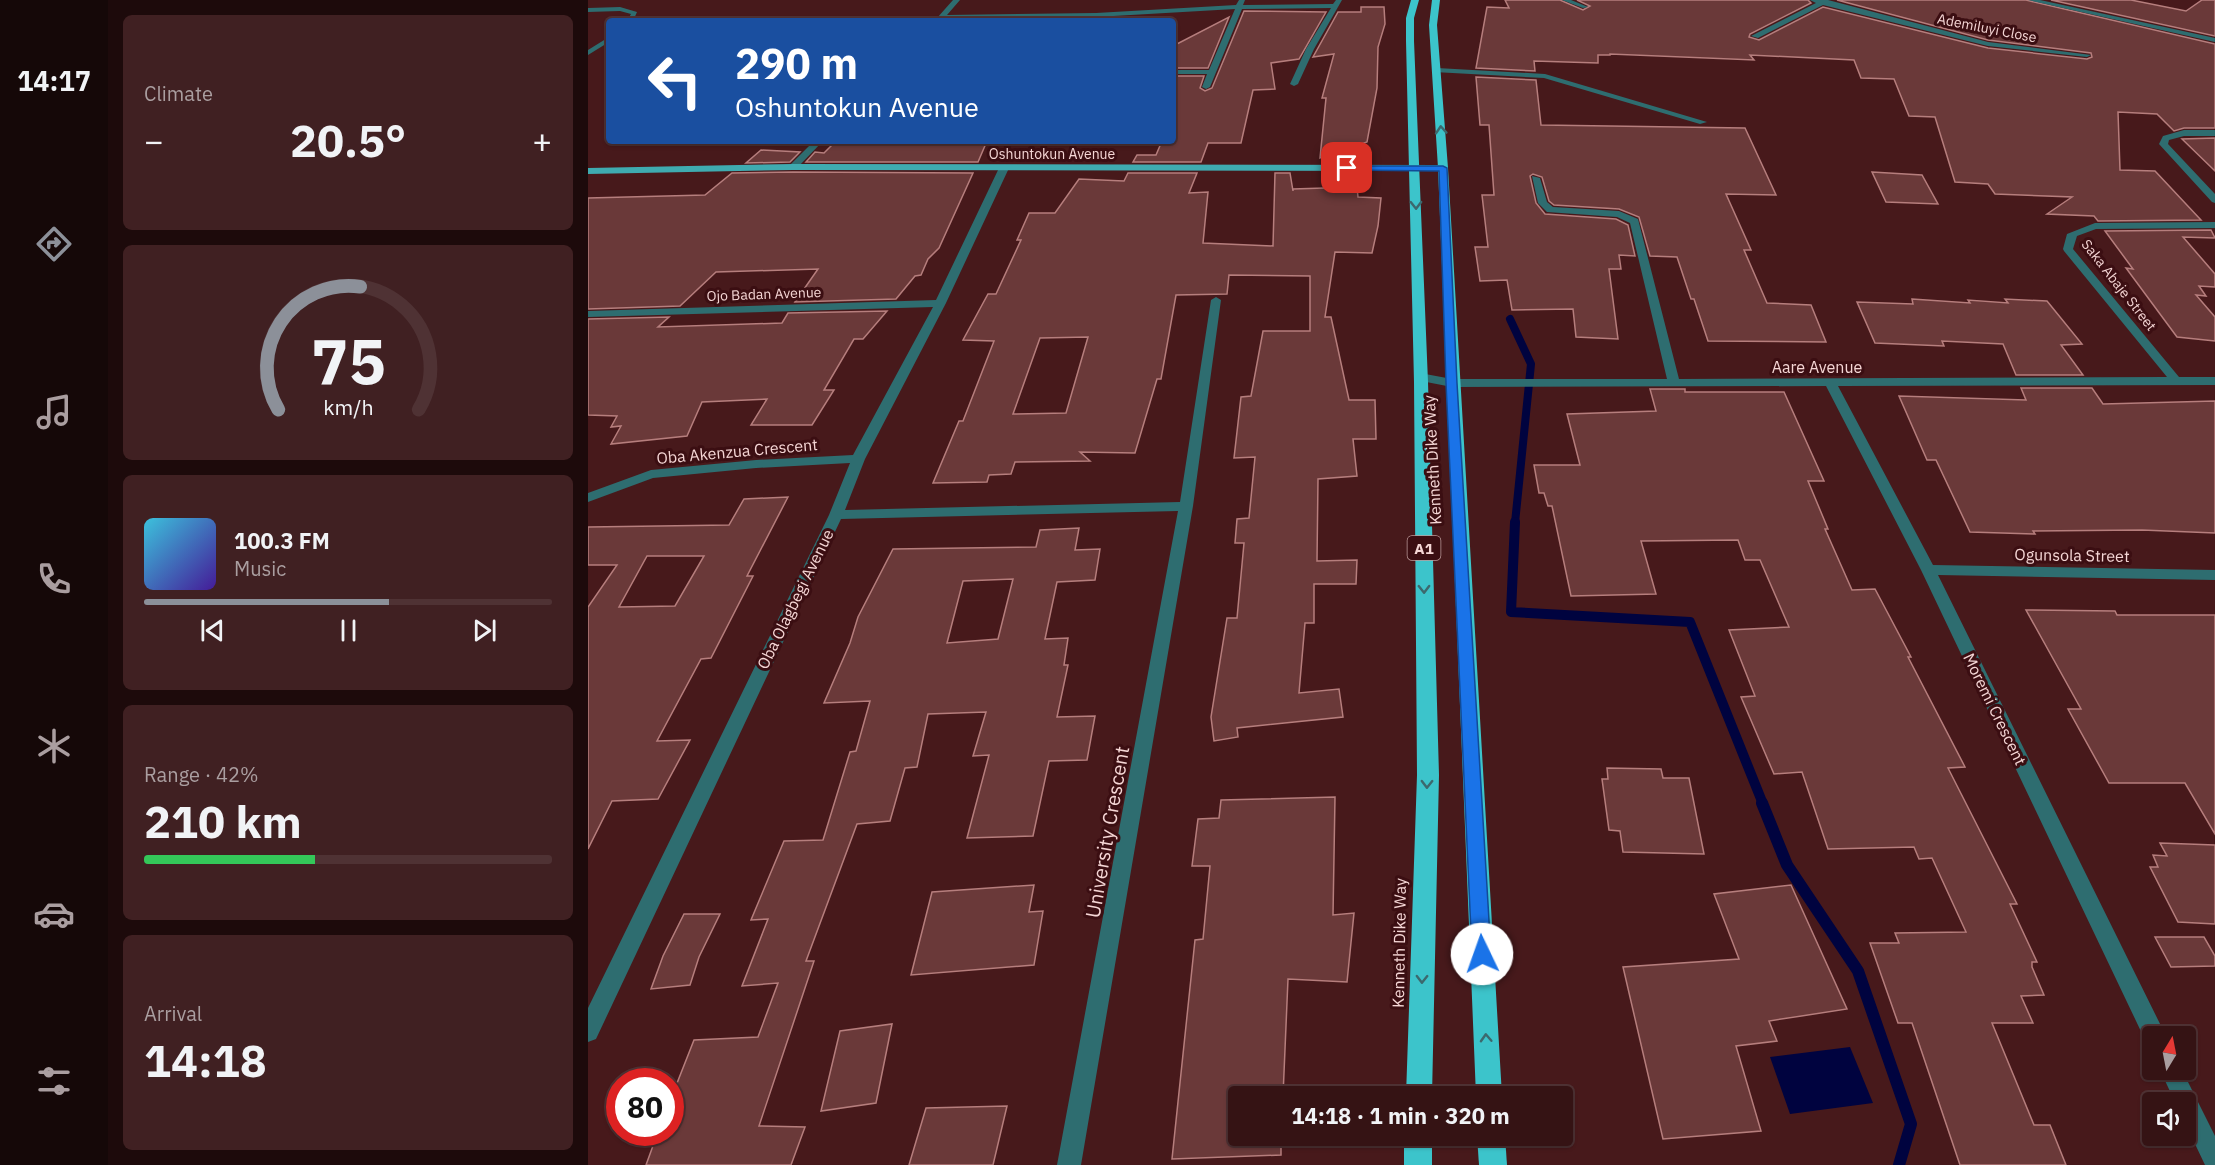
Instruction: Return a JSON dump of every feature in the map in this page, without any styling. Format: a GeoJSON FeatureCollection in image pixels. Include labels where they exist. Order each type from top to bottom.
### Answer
{"type":"FeatureCollection","features":[{"type":"Feature","properties":{"kind":"highway","name":"Kenneth Dike Way"},"geometry":{"type":"LineString","coordinates":[[1415,0],[1410,18],[1426,68],[1443,168],[1488,1086]]}},
{"type":"Feature","properties":{"kind":"highway","name":"Kenneth Dike Way"},"geometry":{"type":"LineString","coordinates":[[1419,1086],[1428,775],[1415,168],[1436,0]]}},
{"type":"Feature","properties":{"kind":"highway"},"geometry":{"type":"LineString","coordinates":[[1418,1146],[1418,1165]]}},
{"type":"Feature","properties":{"kind":"highway"},"geometry":{"type":"LineString","coordinates":[[1492,1146],[1493,1165]]}},
{"type":"Feature","properties":{"kind":"main road","name":"Oshuntokun Avenue"},"geometry":{"type":"LineString","coordinates":[[588,171],[793,167],[1443,168]]}},
{"type":"Feature","properties":{"kind":"street"},"geometry":{"type":"LineString","coordinates":[[940,18],[957,0]]}},
{"type":"Feature","properties":{"kind":"street"},"geometry":{"type":"LineString","coordinates":[[1565,0],[1585,7]]}},
{"type":"Feature","properties":{"kind":"street","name":"Ademiluyi Close"},"geometry":{"type":"LineString","coordinates":[[1813,0],[1825,1],[1989,44],[2087,55]]}},
{"type":"Feature","properties":{"kind":"street"},"geometry":{"type":"LineString","coordinates":[[2031,0],[2215,40]]}},
{"type":"Feature","properties":{"kind":"street"},"geometry":{"type":"LineString","coordinates":[[1755,36],[1825,1]]}},
{"type":"Feature","properties":{"kind":"street"},"geometry":{"type":"LineString","coordinates":[[978,18],[1096,15],[1242,3],[1337,3],[1310,50],[1294,84]]}},
{"type":"Feature","properties":{"kind":"street"},"geometry":{"type":"LineString","coordinates":[[1206,87],[1242,3]]}},
{"type":"Feature","properties":{"kind":"street"},"geometry":{"type":"LineString","coordinates":[[588,10],[620,9],[634,13],[632,18]]}},
{"type":"Feature","properties":{"kind":"street"},"geometry":{"type":"LineString","coordinates":[[588,53],[606,41]]}},
{"type":"Feature","properties":{"kind":"street"},"geometry":{"type":"LineString","coordinates":[[1426,68],[1545,76],[1703,122]]}},
{"type":"Feature","properties":{"kind":"street"},"geometry":{"type":"LineString","coordinates":[[1176,72],[1212,72]]}},
{"type":"Feature","properties":{"kind":"street"},"geometry":{"type":"LineString","coordinates":[[2215,133],[2184,133],[2166,138],[2163,144],[2215,200]]}},
{"type":"Feature","properties":{"kind":"street"},"geometry":{"type":"LineString","coordinates":[[793,167],[816,144]]}},
{"type":"Feature","properties":{"kind":"street","name":"Oba Olagbegi Avenue"},"geometry":{"type":"LineString","coordinates":[[588,1031],[836,515],[858,459],[940,303],[1004,168]]}},
{"type":"Feature","properties":{"kind":"street"},"geometry":{"type":"LineString","coordinates":[[1535,178],[1543,203],[1550,210],[1620,214],[1635,221],[1674,383]]}},
{"type":"Feature","properties":{"kind":"street","name":"Saka Abaje Street"},"geometry":{"type":"LineString","coordinates":[[2176,381],[2068,249],[2072,234],[2095,226],[2215,225]]}},
{"type":"Feature","properties":{"kind":"street","name":"University Crescent"},"geometry":{"type":"LineString","coordinates":[[1069,1165],[1186,506],[1216,300]]}},
{"type":"Feature","properties":{"kind":"street","name":"Ojo Badan Avenue"},"geometry":{"type":"LineString","coordinates":[[588,314],[940,303]]}},
{"type":"Feature","properties":{"kind":"street","name":"Aare Avenue"},"geometry":{"type":"LineString","coordinates":[[1420,377],[1452,383],[2215,381]]}},
{"type":"Feature","properties":{"kind":"street","name":"Moremi Crescent"},"geometry":{"type":"LineString","coordinates":[[1831,383],[1928,570],[2150,1026]]}},
{"type":"Feature","properties":{"kind":"street","name":"Oba Akenzua Crescent"},"geometry":{"type":"LineString","coordinates":[[588,498],[651,474],[756,464],[858,459]]}},
{"type":"Feature","properties":{"kind":"street"},"geometry":{"type":"LineString","coordinates":[[836,515],[1186,506]]}},
{"type":"Feature","properties":{"kind":"street","name":"Ogunsola Street"},"geometry":{"type":"LineString","coordinates":[[1928,570],[2215,576]]}},
{"type":"Feature","properties":{"kind":"street"},"geometry":{"type":"LineString","coordinates":[[2176,1080],[2215,1161]]}},
{"type":"Feature","properties":{"kind":"shaded area"},"geometry":{"type":"Polygon","coordinates":[[[1850,1047],[1873,1103],[1790,1114],[1770,1057],[1850,1047]]]}},
{"type":"Feature","properties":{"kind":"building"},"geometry":{"type":"Polygon","coordinates":[[[1505,0],[1560,0],[1583,10],[1590,6],[1577,0],[1808,0],[1811,3],[1750,34],[1749,37],[1759,40],[1823,7],[1988,48],[2087,59],[2092,57],[2091,53],[1988,40],[1837,0],[2026,0],[2215,44],[2215,128],[2184,128],[2174,131],[2157,114],[2118,112],[2120,170],[2155,171],[2201,220],[2098,221],[2094,216],[2047,214],[2072,197],[1995,194],[1988,184],[1955,182],[1935,117],[1909,116],[1894,79],[1861,78],[1854,60],[1750,55],[1754,60],[1610,54],[1598,55],[1598,63],[1534,61],[1535,71],[1476,68],[1487,7],[1509,8],[1505,0]]]}},
{"type":"Feature","properties":{"kind":"building"},"geometry":{"type":"Polygon","coordinates":[[[2051,0],[2131,0],[2186,11],[2202,0],[2215,0],[2215,36],[2051,0]]]}},
{"type":"Feature","properties":{"kind":"building"},"geometry":{"type":"Polygon","coordinates":[[[1361,7],[1384,7],[1385,24],[1378,47],[1377,88],[1367,142],[1320,158],[1326,98],[1322,98],[1334,54],[1313,57],[1338,12],[1361,12],[1361,7]]]}},
{"type":"Feature","properties":{"kind":"building"},"geometry":{"type":"Polygon","coordinates":[[[1244,11],[1326,12],[1299,59],[1271,63],[1275,89],[1253,90],[1241,143],[1208,143],[1201,162],[1133,162],[1137,155],[1156,155],[1161,144],[1176,144],[1176,76],[1204,76],[1200,88],[1205,91],[1212,88],[1244,11]]]}},
{"type":"Feature","properties":{"kind":"building"},"geometry":{"type":"Polygon","coordinates":[[[1229,17],[1208,68],[1176,68],[1176,44],[1229,17]]]}},
{"type":"Feature","properties":{"kind":"building"},"geometry":{"type":"Polygon","coordinates":[[[1476,77],[1536,80],[1541,125],[1745,128],[1776,195],[1726,194],[1751,250],[1744,250],[1767,303],[1811,305],[1826,342],[1708,341],[1677,257],[1650,256],[1639,217],[1619,209],[1554,205],[1549,201],[1542,177],[1533,174],[1530,176],[1536,203],[1545,214],[1616,219],[1628,225],[1635,256],[1619,255],[1621,269],[1609,269],[1618,339],[1576,337],[1573,309],[1512,310],[1507,280],[1480,281],[1475,247],[1488,247],[1482,195],[1494,195],[1489,125],[1480,125],[1476,77]]]}},
{"type":"Feature","properties":{"kind":"building"},"geometry":{"type":"Polygon","coordinates":[[[2215,138],[2215,171],[2182,139],[2215,138]]]}},
{"type":"Feature","properties":{"kind":"building"},"geometry":{"type":"Polygon","coordinates":[[[833,144],[986,144],[978,162],[806,162],[815,152],[824,153],[833,144]]]}},
{"type":"Feature","properties":{"kind":"building"},"geometry":{"type":"Polygon","coordinates":[[[761,150],[800,152],[790,162],[746,163],[761,150]]]}},
{"type":"Feature","properties":{"kind":"building"},"geometry":{"type":"Polygon","coordinates":[[[1872,172],[1922,175],[1938,204],[1886,202],[1872,172]]]}},
{"type":"Feature","properties":{"kind":"building"},"geometry":{"type":"Polygon","coordinates":[[[732,173],[973,173],[939,248],[928,259],[921,275],[915,276],[896,299],[795,302],[818,269],[716,272],[680,306],[588,309],[588,198],[705,195],[732,173]]]}},
{"type":"Feature","properties":{"kind":"building"},"geometry":{"type":"Polygon","coordinates":[[[1128,173],[1197,173],[1189,193],[1208,192],[1203,243],[1273,246],[1275,173],[1290,173],[1293,191],[1293,189],[1357,187],[1358,197],[1381,198],[1372,253],[1335,252],[1325,317],[1331,317],[1349,400],[1375,400],[1376,439],[1353,439],[1357,476],[1318,479],[1317,561],[1357,560],[1356,584],[1314,584],[1314,623],[1305,623],[1299,693],[1339,689],[1343,717],[1237,728],[1238,737],[1214,741],[1211,717],[1227,618],[1237,618],[1244,543],[1235,543],[1237,519],[1249,518],[1255,457],[1234,458],[1241,397],[1251,396],[1263,331],[1310,331],[1310,276],[1229,275],[1227,294],[1176,295],[1161,379],[1157,379],[1135,453],[1080,452],[1090,461],[1015,462],[1011,474],[989,475],[987,482],[933,483],[959,421],[963,421],[994,341],[963,340],[988,294],[996,294],[1021,240],[1017,240],[1029,213],[1055,213],[1079,179],[1124,181],[1128,173]],[[1088,337],[1040,338],[1013,414],[1066,413],[1088,337]]]}},
{"type":"Feature","properties":{"kind":"building"},"geometry":{"type":"Polygon","coordinates":[[[2211,230],[2215,238],[2183,237],[2215,274],[2215,287],[2199,286],[2206,296],[2196,295],[2215,317],[2215,341],[2177,337],[2126,268],[2133,269],[2105,231],[2211,230]]]}},
{"type":"Feature","properties":{"kind":"building"},"geometry":{"type":"Polygon","coordinates":[[[1912,299],[1970,303],[1968,300],[2008,303],[2005,299],[2047,301],[2082,344],[2061,345],[2083,375],[2016,375],[2003,344],[1942,341],[1944,346],[1875,343],[1857,302],[1913,304],[1912,299]]]}},
{"type":"Feature","properties":{"kind":"building"},"geometry":{"type":"Polygon","coordinates":[[[887,311],[863,339],[854,339],[824,390],[834,390],[812,425],[751,425],[767,399],[702,402],[687,436],[611,444],[621,426],[611,427],[617,416],[588,415],[588,319],[669,317],[658,327],[782,323],[788,313],[887,311]]]}},
{"type":"Feature","properties":{"kind":"building"},"geometry":{"type":"Polygon","coordinates":[[[2021,388],[2092,388],[2103,404],[2215,401],[2215,533],[2142,530],[2033,531],[2035,534],[1970,532],[1936,460],[1927,460],[1899,396],[2026,400],[2021,388]]]}},
{"type":"Feature","properties":{"kind":"building"},"geometry":{"type":"Polygon","coordinates":[[[1650,389],[1685,389],[1685,392],[1784,392],[1824,481],[1808,481],[1828,529],[1825,529],[1852,590],[1875,589],[1911,657],[1908,657],[1965,767],[1948,768],[2017,904],[2010,904],[2037,962],[2032,962],[2032,967],[2044,995],[2021,996],[2033,1023],[1992,1023],[2034,1125],[2050,1125],[2066,1165],[1960,1165],[1912,1023],[1898,1023],[1870,943],[1899,943],[1895,933],[1966,932],[1932,858],[1919,859],[1914,847],[1828,849],[1802,772],[1774,774],[1741,697],[1755,696],[1729,630],[1789,627],[1760,560],[1745,560],[1738,540],[1641,541],[1656,594],[1571,596],[1552,506],[1548,506],[1544,493],[1539,493],[1534,465],[1580,465],[1567,414],[1656,411],[1650,389]]]}},
{"type":"Feature","properties":{"kind":"building"},"geometry":{"type":"Polygon","coordinates":[[[788,497],[747,576],[753,576],[711,658],[701,659],[657,741],[690,740],[658,799],[612,801],[588,849],[588,607],[617,565],[588,565],[588,527],[729,525],[744,499],[788,497]],[[647,556],[619,607],[675,606],[704,556],[647,556]]]}},
{"type":"Feature","properties":{"kind":"building"},"geometry":{"type":"Polygon","coordinates":[[[1079,528],[1075,550],[1100,549],[1095,580],[1057,582],[1045,639],[1068,638],[1064,665],[1068,665],[1057,717],[1095,716],[1087,760],[1049,761],[1033,836],[967,838],[989,755],[973,756],[986,712],[928,714],[917,767],[905,768],[890,821],[857,824],[806,961],[814,961],[759,1126],[805,1127],[791,1165],[646,1165],[653,1146],[684,1146],[683,1068],[694,1040],[758,1037],[778,983],[742,986],[768,919],[751,920],[784,841],[823,840],[850,752],[856,751],[870,701],[824,703],[850,643],[858,617],[893,549],[1036,547],[1040,530],[1079,528]],[[1013,579],[963,581],[947,643],[998,639],[1013,579]]]}},
{"type":"Feature","properties":{"kind":"building"},"geometry":{"type":"Polygon","coordinates":[[[2026,610],[2115,611],[2117,615],[2215,615],[2215,834],[2185,783],[2109,783],[2068,709],[2081,709],[2026,610]]]}},
{"type":"Feature","properties":{"kind":"building"},"geometry":{"type":"Polygon","coordinates":[[[1607,768],[1661,769],[1663,778],[1689,778],[1704,854],[1623,852],[1620,831],[1609,830],[1602,779],[1608,779],[1607,768]]]}},
{"type":"Feature","properties":{"kind":"building"},"geometry":{"type":"Polygon","coordinates":[[[1335,797],[1333,915],[1354,913],[1347,982],[1288,979],[1283,1086],[1228,1086],[1228,1146],[1281,1146],[1281,1155],[1172,1159],[1195,940],[1203,939],[1210,866],[1192,866],[1198,819],[1219,818],[1221,800],[1335,797]]]}},
{"type":"Feature","properties":{"kind":"building"},"geometry":{"type":"Polygon","coordinates":[[[2160,843],[2215,845],[2215,924],[2178,922],[2150,867],[2158,867],[2153,855],[2167,856],[2160,843]]]}},
{"type":"Feature","properties":{"kind":"building"},"geometry":{"type":"Polygon","coordinates":[[[1034,885],[1029,912],[1043,911],[1034,965],[911,975],[932,892],[1034,885]]]}},
{"type":"Feature","properties":{"kind":"building"},"geometry":{"type":"Polygon","coordinates":[[[1791,885],[1847,1009],[1769,1021],[1777,1041],[1736,1046],[1761,1131],[1663,1139],[1623,967],[1739,959],[1714,894],[1791,885]]]}},
{"type":"Feature","properties":{"kind":"building"},"geometry":{"type":"Polygon","coordinates":[[[684,914],[720,914],[699,957],[690,985],[651,989],[663,956],[684,914]]]}},
{"type":"Feature","properties":{"kind":"building"},"geometry":{"type":"Polygon","coordinates":[[[2155,937],[2204,937],[2215,956],[2215,966],[2171,967],[2155,937]]]}},
{"type":"Feature","properties":{"kind":"building"},"geometry":{"type":"Polygon","coordinates":[[[892,1024],[876,1103],[821,1111],[840,1031],[892,1024]]]}},
{"type":"Feature","properties":{"kind":"building"},"geometry":{"type":"Polygon","coordinates":[[[1007,1106],[993,1165],[909,1165],[926,1108],[1007,1106]]]}},
{"type":"Feature","properties":{"kind":"waterway"},"geometry":{"type":"LineString","coordinates":[[1510,319],[1531,364],[1515,523]]}},
{"type":"Feature","properties":{"kind":"waterway"},"geometry":{"type":"LineString","coordinates":[[1515,522],[1511,612],[1690,622],[1763,804]]}},
{"type":"Feature","properties":{"kind":"waterway"},"geometry":{"type":"LineString","coordinates":[[1762,803],[1787,865],[1858,971],[1911,1124],[1899,1165]]}},
{"type":"Feature","properties":{"kind":"route"},"geometry":{"type":"LineString","coordinates":[[1347,168],[1443,168],[1482,954]]}}]}
